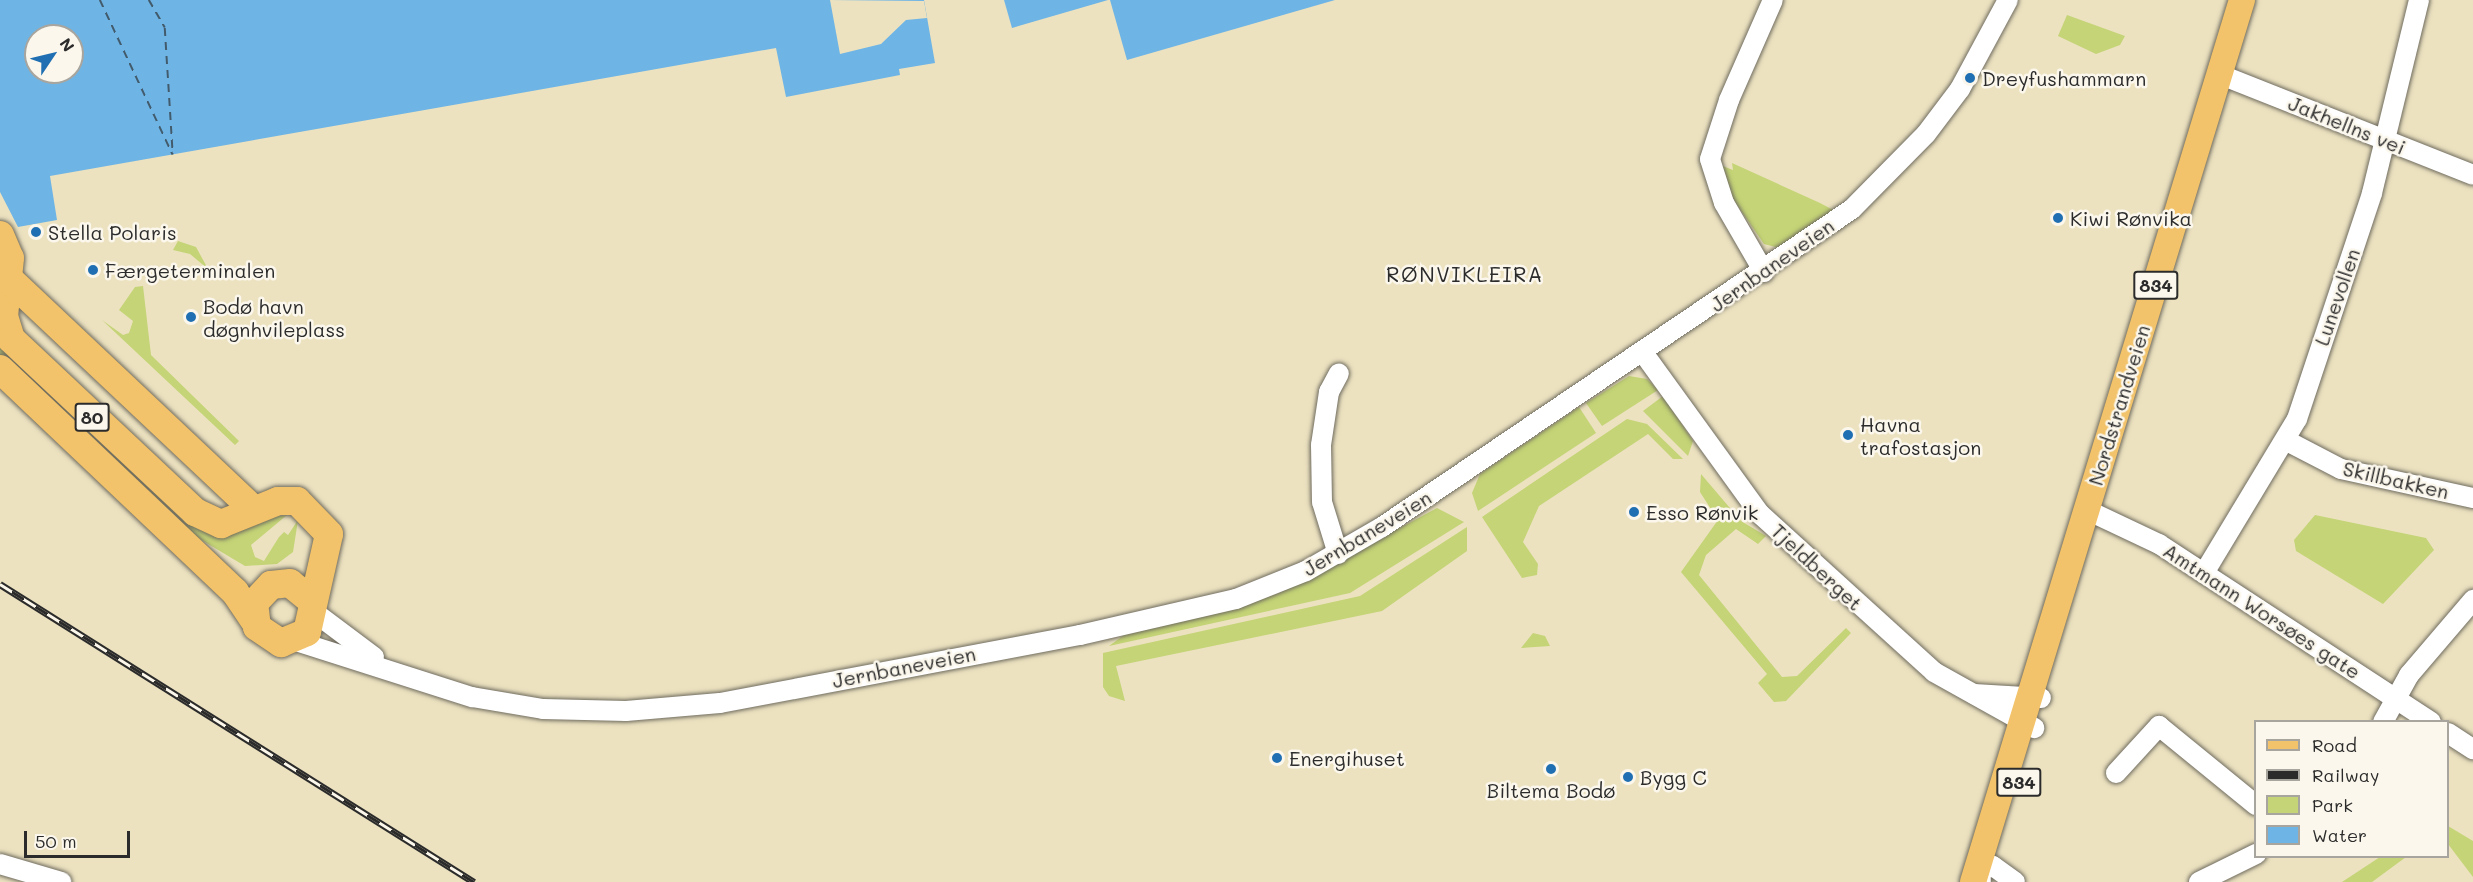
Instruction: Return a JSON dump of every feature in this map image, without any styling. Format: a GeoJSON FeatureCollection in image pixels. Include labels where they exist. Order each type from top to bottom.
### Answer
{"type":"FeatureCollection","features":[{"type":"Feature","properties":{"kind":"highway","name":"80"},"geometry":{"type":"LineString","coordinates":[[0,235],[10,258],[4,316],[19,350],[195,512],[212,523],[226,523],[254,510],[297,501],[329,534]]}},
{"type":"Feature","properties":{"kind":"highway","name":"80"},"geometry":{"type":"LineString","coordinates":[[9,279],[254,510]]}},
{"type":"Feature","properties":{"kind":"highway","name":"Jernbaneveien"},"geometry":{"type":"LineString","coordinates":[[0,369],[235,592],[267,639],[296,641]]}},
{"type":"Feature","properties":{"kind":"highway","name":"Jernbaneveien"},"geometry":{"type":"LineString","coordinates":[[175,534],[229,570],[276,583],[299,586],[313,606]]}},
{"type":"Feature","properties":{"kind":"highway"},"geometry":{"type":"LineString","coordinates":[[254,620],[254,603],[329,534]]}},
{"type":"Feature","properties":{"kind":"highway"},"geometry":{"type":"LineString","coordinates":[[296,641],[311,626],[313,606],[329,534]]}},
{"type":"Feature","properties":{"kind":"main road","name":"Nordstrandveien"},"geometry":{"type":"LineString","coordinates":[[1982,877],[2027,726],[2069,569],[2242,0]]}},
{"type":"Feature","properties":{"kind":"street"},"geometry":{"type":"LineString","coordinates":[[1764,272],[1724,203],[1710,159],[1724,111],[1773,0]]}},
{"type":"Feature","properties":{"kind":"street","name":"Jernbaneveien"},"geometry":{"type":"LineString","coordinates":[[296,641],[472,697],[543,709],[626,711],[720,703],[1170,616],[1236,599],[1338,555],[1644,354],[1852,209],[1890,174],[1960,89],[2008,0]]}},
{"type":"Feature","properties":{"kind":"street","name":"Lunevollen"},"geometry":{"type":"LineString","coordinates":[[2204,573],[2287,441],[2386,141],[2420,0]]}},
{"type":"Feature","properties":{"kind":"street","name":"Jakhellns vei"},"geometry":{"type":"LineString","coordinates":[[2221,75],[2473,175]]}},
{"type":"Feature","properties":{"kind":"street","name":"Tjeldberget"},"geometry":{"type":"LineString","coordinates":[[1644,354],[1760,514],[1915,656],[2027,726]]}},
{"type":"Feature","properties":{"kind":"street"},"geometry":{"type":"LineString","coordinates":[[1338,555],[1322,502],[1321,445],[1329,392],[1340,373]]}},
{"type":"Feature","properties":{"kind":"street","name":"Skillbakken"},"geometry":{"type":"LineString","coordinates":[[2287,441],[2341,469],[2473,498]]}},
{"type":"Feature","properties":{"kind":"street","name":"Amtmann Worsøes gate"},"geometry":{"type":"LineString","coordinates":[[2087,510],[2115,520],[2204,573],[2428,720]]}},
{"type":"Feature","properties":{"kind":"street","name":"Jernbaneveien"},"geometry":{"type":"LineString","coordinates":[[313,606],[341,637],[408,675]]}},
{"type":"Feature","properties":{"kind":"street"},"geometry":{"type":"LineString","coordinates":[[2384,720],[2394,697],[2470,610]]}},
{"type":"Feature","properties":{"kind":"street"},"geometry":{"type":"LineString","coordinates":[[1974,694],[2035,697]]}},
{"type":"Feature","properties":{"kind":"street"},"geometry":{"type":"LineString","coordinates":[[2116,772],[2159,726],[2254,803]]}},
{"type":"Feature","properties":{"kind":"street"},"geometry":{"type":"LineString","coordinates":[[2449,734],[2473,749]]}},
{"type":"Feature","properties":{"kind":"street"},"geometry":{"type":"LineString","coordinates":[[2199,882],[2254,855]]}},
{"type":"Feature","properties":{"kind":"street"},"geometry":{"type":"LineString","coordinates":[[0,864],[61,882]]}},
{"type":"Feature","properties":{"kind":"street"},"geometry":{"type":"LineString","coordinates":[[1982,877],[2015,882]]}},
{"type":"Feature","properties":{"kind":"green space"},"geometry":{"type":"Polygon","coordinates":[[[2067,15],[2125,36],[2120,45],[2096,54],[2058,36],[2067,15]]]}},
{"type":"Feature","properties":{"kind":"green space"},"geometry":{"type":"Polygon","coordinates":[[[1732,163],[1837,212],[1779,248],[1764,244],[1728,192],[1720,165],[1733,170],[1732,163]]]}},
{"type":"Feature","properties":{"kind":"green space"},"geometry":{"type":"Polygon","coordinates":[[[178,241],[196,247],[208,269],[190,254],[173,250],[178,241]]]}},
{"type":"Feature","properties":{"kind":"green space"},"geometry":{"type":"Polygon","coordinates":[[[143,286],[151,355],[239,441],[235,445],[102,320],[123,335],[129,333],[133,321],[119,310],[135,287],[143,286]]]}},
{"type":"Feature","properties":{"kind":"green space"},"geometry":{"type":"Polygon","coordinates":[[[0,335],[198,526],[287,515],[251,545],[255,557],[264,561],[279,537],[284,532],[288,535],[298,520],[293,552],[277,564],[245,566],[193,535],[0,356],[0,335]]]}},
{"type":"Feature","properties":{"kind":"green space"},"geometry":{"type":"Polygon","coordinates":[[[1629,376],[1647,379],[1658,390],[1602,426],[1586,403],[1629,376]]]}},
{"type":"Feature","properties":{"kind":"green space"},"geometry":{"type":"Polygon","coordinates":[[[1663,396],[1693,441],[1688,456],[1643,411],[1663,396]]]}},
{"type":"Feature","properties":{"kind":"green space"},"geometry":{"type":"Polygon","coordinates":[[[1579,407],[1596,433],[1478,511],[1472,493],[1480,474],[1579,407]]]}},
{"type":"Feature","properties":{"kind":"green space"},"geometry":{"type":"Polygon","coordinates":[[[1627,419],[1647,424],[1683,459],[1673,459],[1648,434],[1539,506],[1523,542],[1538,564],[1537,575],[1522,578],[1482,517],[1627,419]]]}},
{"type":"Feature","properties":{"kind":"green space"},"geometry":{"type":"Polygon","coordinates":[[[1701,474],[1741,521],[1766,536],[1758,544],[1736,529],[1706,555],[1699,575],[1782,677],[1797,676],[1846,628],[1851,633],[1786,701],[1774,702],[1758,683],[1767,674],[1681,572],[1718,520],[1700,492],[1701,474]]]}},
{"type":"Feature","properties":{"kind":"green space"},"geometry":{"type":"Polygon","coordinates":[[[1437,508],[1464,522],[1350,593],[1109,646],[1124,635],[1277,594],[1437,508]]]}},
{"type":"Feature","properties":{"kind":"green space"},"geometry":{"type":"Polygon","coordinates":[[[2315,515],[2426,538],[2434,550],[2383,604],[2296,551],[2294,540],[2315,515]]]}},
{"type":"Feature","properties":{"kind":"green space"},"geometry":{"type":"Polygon","coordinates":[[[1467,527],[1467,551],[1382,611],[1116,666],[1125,701],[1109,696],[1103,687],[1103,653],[1360,596],[1467,527]]]}},
{"type":"Feature","properties":{"kind":"green space"},"geometry":{"type":"Polygon","coordinates":[[[1533,633],[1545,636],[1550,646],[1521,648],[1533,633]]]}},
{"type":"Feature","properties":{"kind":"green space"},"geometry":{"type":"Polygon","coordinates":[[[2449,827],[2473,841],[2473,877],[2449,845],[2449,827]]]}},
{"type":"Feature","properties":{"kind":"green space"},"geometry":{"type":"Polygon","coordinates":[[[2378,858],[2405,858],[2372,882],[2342,882],[2378,858]]]}},
{"type":"Feature","properties":{"kind":"water"},"geometry":{"type":"Polygon","coordinates":[[[0,0],[924,0],[935,63],[899,69],[900,75],[786,97],[776,48],[50,176],[57,220],[18,227],[0,192],[0,0]]]}},
{"type":"Feature","properties":{"kind":"water"},"geometry":{"type":"Polygon","coordinates":[[[1004,0],[1108,0],[1012,28],[1004,0]]]}},
{"type":"Feature","properties":{"kind":"water"},"geometry":{"type":"Polygon","coordinates":[[[1110,0],[1335,0],[1127,60],[1110,0]]]}},
{"type":"Feature","properties":{"kind":"pier"},"geometry":{"type":"Polygon","coordinates":[[[830,0],[924,1],[927,18],[906,20],[881,44],[840,54],[830,0]]]}},
{"type":"Feature","properties":{"kind":"ferry route"},"geometry":{"type":"LineString","coordinates":[[100,0],[173,155]]}},
{"type":"Feature","properties":{"kind":"ferry route"},"geometry":{"type":"LineString","coordinates":[[149,0],[165,28],[173,154]]}},
{"type":"Feature","properties":{"kind":"railway"},"geometry":{"type":"LineString","coordinates":[[0,584],[474,882]]}},
{"type":"Feature","properties":{"kind":"place","name":"Dreyfushammarn"},"geometry":{"type":"Point","coordinates":[1970,78]}},
{"type":"Feature","properties":{"kind":"place","name":"Kiwi Rønvika"},"geometry":{"type":"Point","coordinates":[2058,218]}},
{"type":"Feature","properties":{"kind":"place","name":"Stella Polaris"},"geometry":{"type":"Point","coordinates":[36,232]}},
{"type":"Feature","properties":{"kind":"place","name":"Færgeterminalen"},"geometry":{"type":"Point","coordinates":[93,270]}},
{"type":"Feature","properties":{"kind":"place","name":"Bodø havn døgnhvileplass"},"geometry":{"type":"Point","coordinates":[191,317]}},
{"type":"Feature","properties":{"kind":"place","name":"Havna trafostasjon"},"geometry":{"type":"Point","coordinates":[1848,435]}},
{"type":"Feature","properties":{"kind":"place","name":"Esso Rønvik"},"geometry":{"type":"Point","coordinates":[1634,512]}},
{"type":"Feature","properties":{"kind":"place","name":"Energihuset"},"geometry":{"type":"Point","coordinates":[1277,758]}},
{"type":"Feature","properties":{"kind":"place","name":"Biltema Bodø"},"geometry":{"type":"Point","coordinates":[1551,769]}},
{"type":"Feature","properties":{"kind":"place","name":"Bygg C"},"geometry":{"type":"Point","coordinates":[1628,777]}},
{"type":"Feature","properties":{"kind":"district","name":"RØNVIKLEIRA"},"geometry":{"type":"Point","coordinates":[1465,274]}}]}
